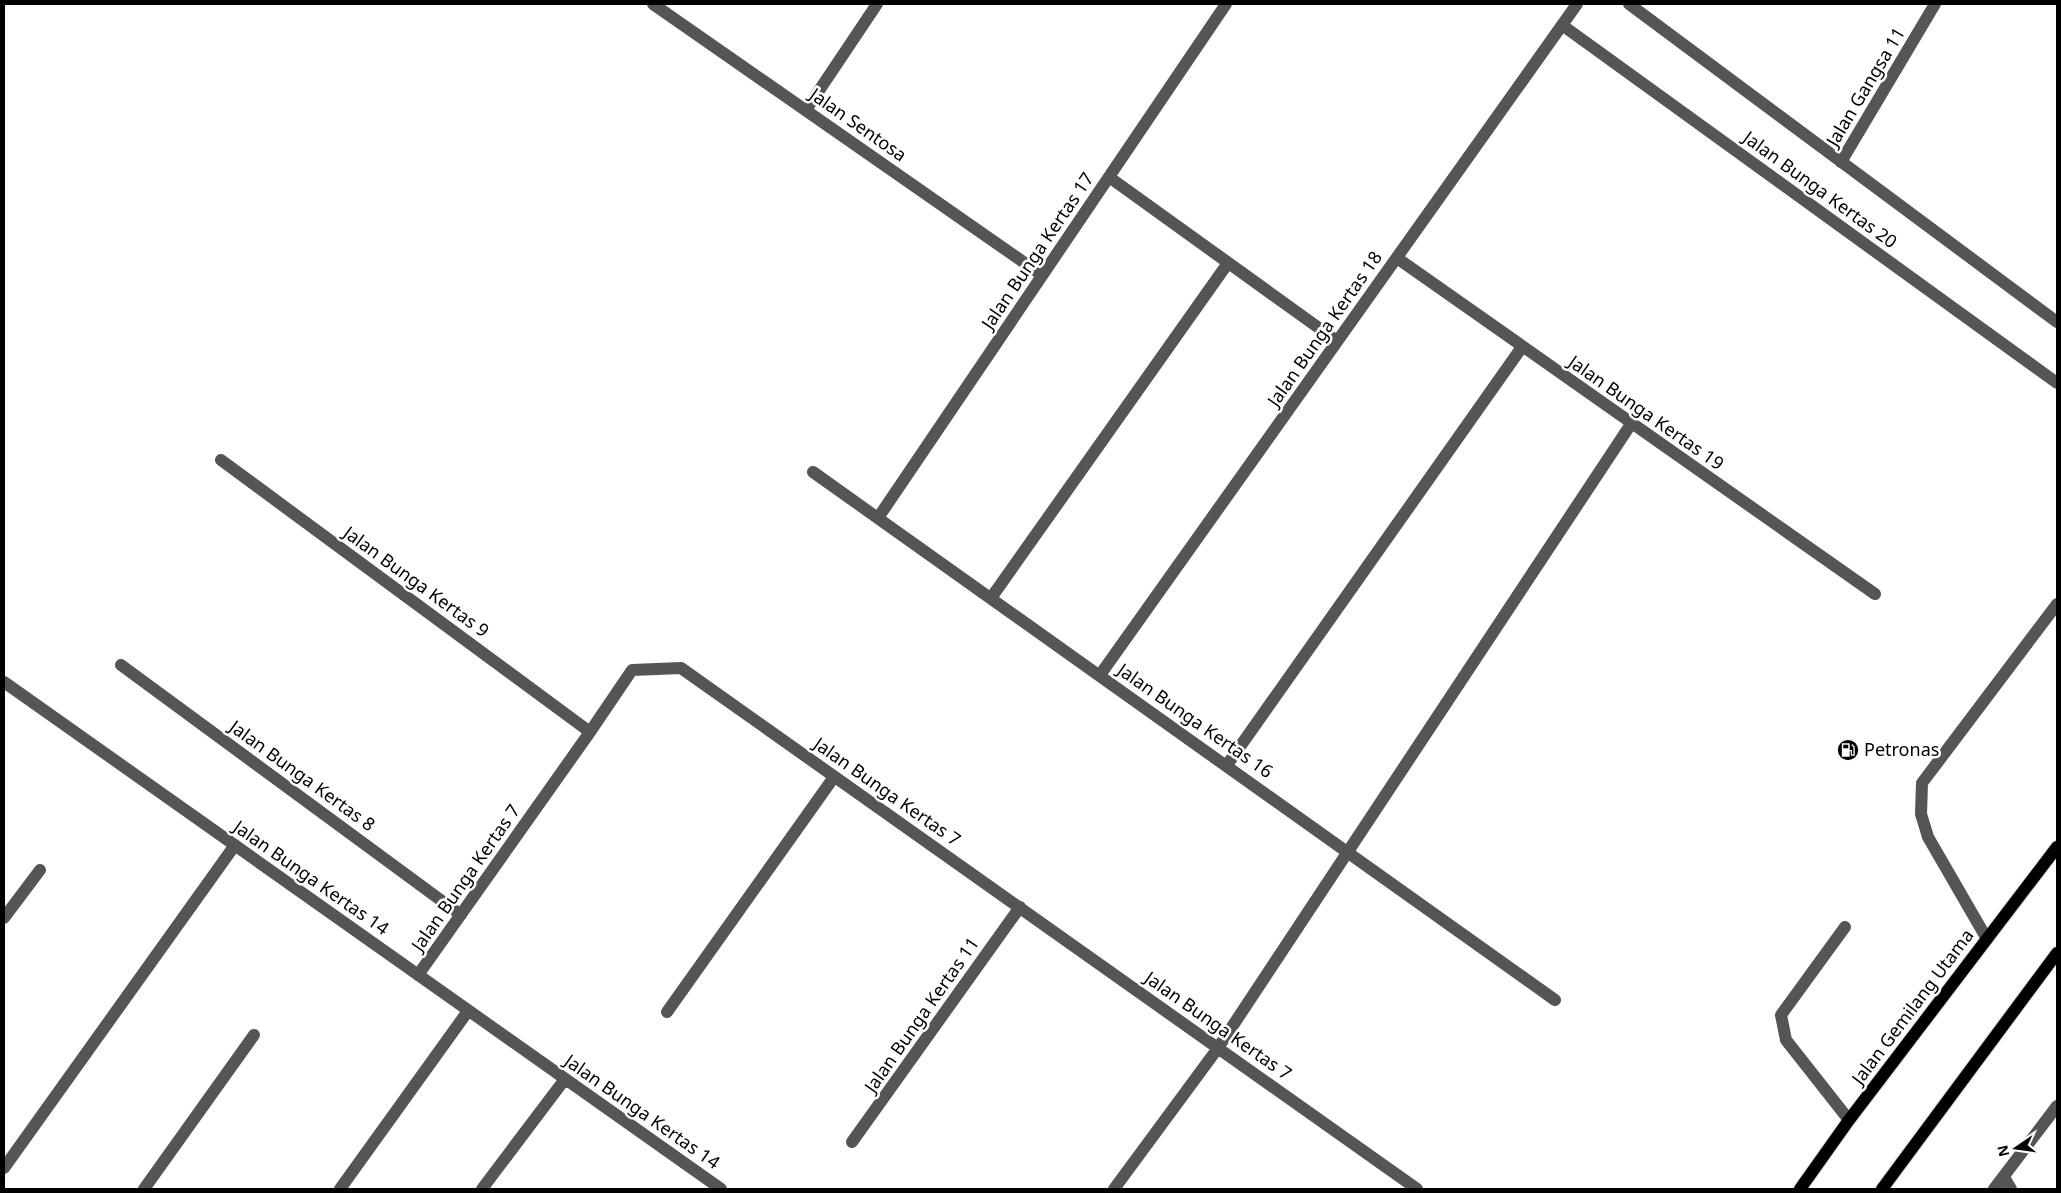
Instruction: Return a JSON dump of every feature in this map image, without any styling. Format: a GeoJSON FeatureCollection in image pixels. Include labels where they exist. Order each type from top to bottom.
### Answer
{"type":"FeatureCollection","features":[{"type":"Feature","properties":{"kind":"main road","name":"Jalan Gemilang Utama"},"geometry":{"type":"LineString","coordinates":[[1800,1189],[1849,1120],[2057,847]]}},
{"type":"Feature","properties":{"kind":"main road"},"geometry":{"type":"LineString","coordinates":[[1882,1189],[2057,953]]}},
{"type":"Feature","properties":{"kind":"street","name":"Jalan Sentosa"},"geometry":{"type":"LineString","coordinates":[[653,4],[1042,275]]}},
{"type":"Feature","properties":{"kind":"street"},"geometry":{"type":"LineString","coordinates":[[806,110],[877,4]]}},
{"type":"Feature","properties":{"kind":"street","name":"Jalan Bunga Kertas 17"},"geometry":{"type":"LineString","coordinates":[[878,518],[1226,4]]}},
{"type":"Feature","properties":{"kind":"street","name":"Jalan Bunga Kertas 18"},"geometry":{"type":"LineString","coordinates":[[1100,675],[1578,4]]}},
{"type":"Feature","properties":{"kind":"street","name":"Jalan Bunga Kertas 20"},"geometry":{"type":"LineString","coordinates":[[1629,4],[2057,322]]}},
{"type":"Feature","properties":{"kind":"street","name":"Jalan Gangsa 11"},"geometry":{"type":"LineString","coordinates":[[1841,162],[1935,4]]}},
{"type":"Feature","properties":{"kind":"street","name":"Jalan Bunga Kertas 20"},"geometry":{"type":"LineString","coordinates":[[1562,25],[2057,383]]}},
{"type":"Feature","properties":{"kind":"street"},"geometry":{"type":"LineString","coordinates":[[1109,177],[1337,341]]}},
{"type":"Feature","properties":{"kind":"street","name":"Jalan Bunga Kertas 19"},"geometry":{"type":"LineString","coordinates":[[1397,258],[1875,594]]}},
{"type":"Feature","properties":{"kind":"street"},"geometry":{"type":"LineString","coordinates":[[991,598],[1228,262]]}},
{"type":"Feature","properties":{"kind":"street"},"geometry":{"type":"LineString","coordinates":[[1227,765],[1522,347]]}},
{"type":"Feature","properties":{"kind":"street"},"geometry":{"type":"LineString","coordinates":[[1114,1189],[1218,1048],[1631,424]]}},
{"type":"Feature","properties":{"kind":"street","name":"Jalan Bunga Kertas 9"},"geometry":{"type":"LineString","coordinates":[[221,460],[590,732]]}},
{"type":"Feature","properties":{"kind":"street","name":"Jalan Bunga Kertas 16"},"geometry":{"type":"LineString","coordinates":[[813,472],[1555,1000]]}},
{"type":"Feature","properties":{"kind":"street"},"geometry":{"type":"LineString","coordinates":[[1987,939],[1928,837],[1921,814],[1922,783],[2057,604]]}},
{"type":"Feature","properties":{"kind":"street","name":"Jalan Bunga Kertas 8"},"geometry":{"type":"LineString","coordinates":[[121,665],[462,914]]}},
{"type":"Feature","properties":{"kind":"street","name":"Jalan Bunga Kertas 7"},"geometry":{"type":"LineString","coordinates":[[418,975],[632,670],[681,668],[1416,1189]]}},
{"type":"Feature","properties":{"kind":"street","name":"Jalan Bunga Kertas 14"},"geometry":{"type":"LineString","coordinates":[[4,682],[721,1189]]}},
{"type":"Feature","properties":{"kind":"street"},"geometry":{"type":"LineString","coordinates":[[667,1012],[834,776]]}},
{"type":"Feature","properties":{"kind":"street"},"geometry":{"type":"LineString","coordinates":[[4,1168],[235,845]]}},
{"type":"Feature","properties":{"kind":"street"},"geometry":{"type":"LineString","coordinates":[[4,918],[40,870]]}},
{"type":"Feature","properties":{"kind":"street","name":"Jalan Bunga Kertas 11"},"geometry":{"type":"LineString","coordinates":[[852,1142],[1020,907]]}},
{"type":"Feature","properties":{"kind":"street"},"geometry":{"type":"LineString","coordinates":[[1845,927],[1781,1015],[1786,1040],[1849,1120]]}},
{"type":"Feature","properties":{"kind":"street"},"geometry":{"type":"LineString","coordinates":[[340,1189],[468,1011]]}},
{"type":"Feature","properties":{"kind":"street"},"geometry":{"type":"LineString","coordinates":[[144,1189],[254,1035]]}},
{"type":"Feature","properties":{"kind":"street"},"geometry":{"type":"LineString","coordinates":[[482,1189],[565,1079]]}},
{"type":"Feature","properties":{"kind":"street"},"geometry":{"type":"LineString","coordinates":[[1994,1189],[2057,1106]]}},
{"type":"Feature","properties":{"kind":"street"},"geometry":{"type":"LineString","coordinates":[[2004,1178],[2011,1189]]}},
{"type":"Feature","properties":{"kind":"place","name":"Petronas"},"geometry":{"type":"Point","coordinates":[1848,750]}}]}
